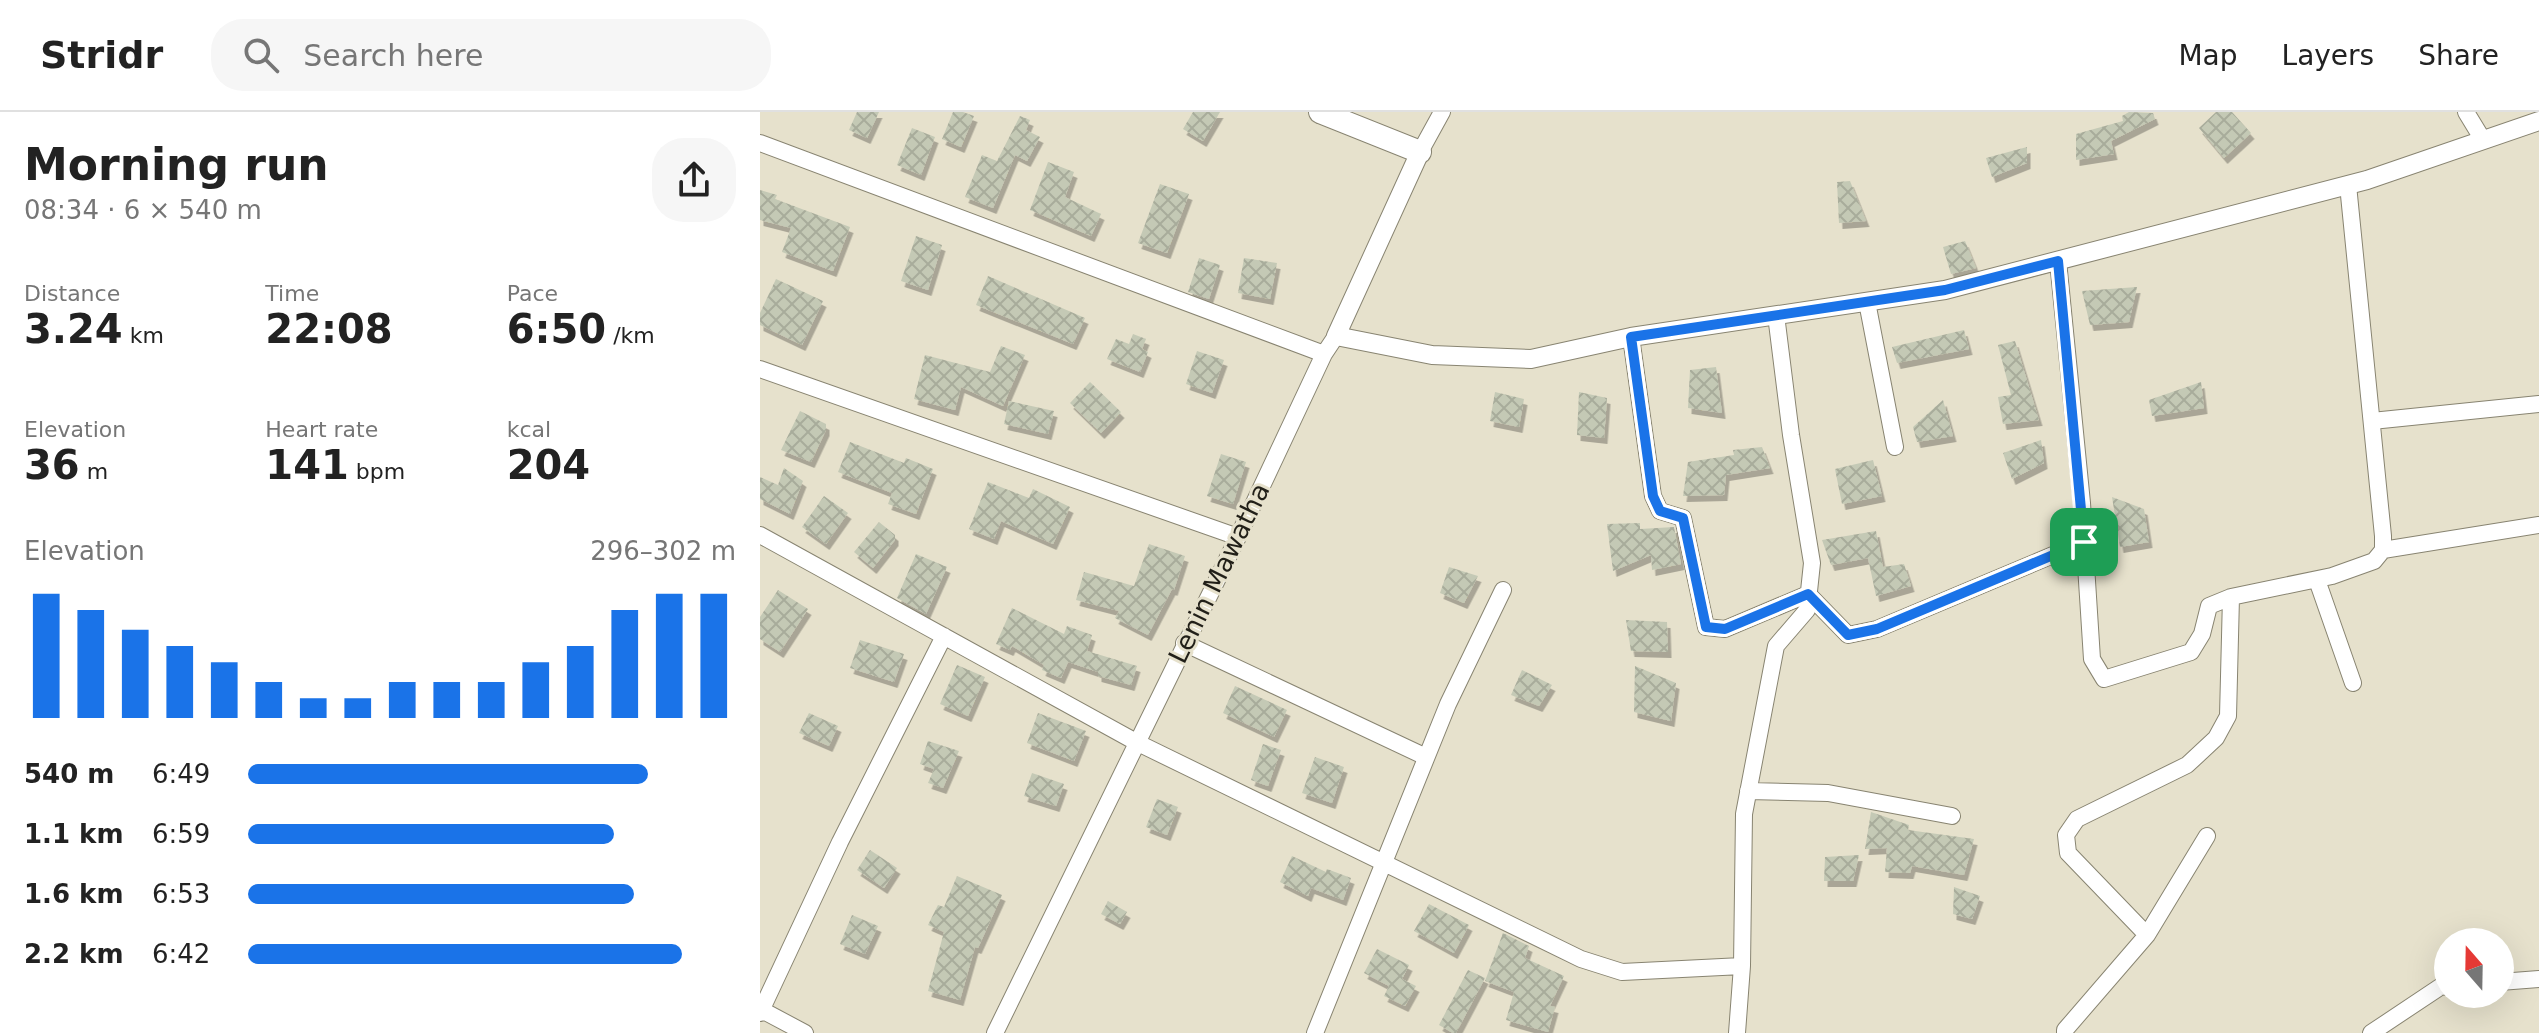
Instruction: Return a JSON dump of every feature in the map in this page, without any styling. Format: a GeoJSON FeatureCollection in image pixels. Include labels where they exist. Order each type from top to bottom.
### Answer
{"type":"FeatureCollection","features":[{"type":"Feature","properties":{"kind":"main road"},"geometry":{"type":"LineString","coordinates":[[1320,112],[1420,152]]}},
{"type":"Feature","properties":{"kind":"street","name":"Lenin Mawatha"},"geometry":{"type":"LineString","coordinates":[[995,1033],[1238,537],[1324,354],[1336,336],[1420,152],[1442,112]]}},
{"type":"Feature","properties":{"kind":"street"},"geometry":{"type":"LineString","coordinates":[[2466,112],[2483,140]]}},
{"type":"Feature","properties":{"kind":"street"},"geometry":{"type":"LineString","coordinates":[[1336,336],[1432,355],[1531,359],[1631,337],[1945,290],[2348,185],[2539,121]]}},
{"type":"Feature","properties":{"kind":"street"},"geometry":{"type":"LineString","coordinates":[[760,143],[1324,354]]}},
{"type":"Feature","properties":{"kind":"street"},"geometry":{"type":"LineString","coordinates":[[2348,185],[2383,550]]}},
{"type":"Feature","properties":{"kind":"street"},"geometry":{"type":"LineString","coordinates":[[2058,261],[2092,659],[2104,679],[2191,652],[2202,634],[2209,606],[2231,597],[2317,580],[2374,561],[2383,550],[2539,525]]}},
{"type":"Feature","properties":{"kind":"street"},"geometry":{"type":"LineString","coordinates":[[1867,302],[1895,447]]}},
{"type":"Feature","properties":{"kind":"street"},"geometry":{"type":"LineString","coordinates":[[1737,1033],[1742,966],[1744,814],[1776,646],[1807,610],[1812,563],[1776,315]]}},
{"type":"Feature","properties":{"kind":"street"},"geometry":{"type":"LineString","coordinates":[[1631,337],[1653,496],[1660,511],[1683,518],[1706,627],[1725,629],[1808,594]]}},
{"type":"Feature","properties":{"kind":"street"},"geometry":{"type":"LineString","coordinates":[[760,369],[1238,537]]}},
{"type":"Feature","properties":{"kind":"street"},"geometry":{"type":"LineString","coordinates":[[2372,421],[2539,404]]}},
{"type":"Feature","properties":{"kind":"street"},"geometry":{"type":"LineString","coordinates":[[760,535],[1136,742],[1581,959],[1622,972],[1742,966]]}},
{"type":"Feature","properties":{"kind":"street"},"geometry":{"type":"LineString","coordinates":[[1808,594],[1848,635],[1877,629],[2084,542]]}},
{"type":"Feature","properties":{"kind":"street"},"geometry":{"type":"LineString","coordinates":[[2317,580],[2353,683]]}},
{"type":"Feature","properties":{"kind":"street"},"geometry":{"type":"LineString","coordinates":[[1315,1033],[1448,704],[1503,590]]}},
{"type":"Feature","properties":{"kind":"street"},"geometry":{"type":"LineString","coordinates":[[2147,935],[2068,853],[2066,835],[2077,819],[2187,765],[2216,738],[2228,716],[2231,597]]}},
{"type":"Feature","properties":{"kind":"street"},"geometry":{"type":"LineString","coordinates":[[805,1033],[760,1011],[840,842],[944,636]]}},
{"type":"Feature","properties":{"kind":"street"},"geometry":{"type":"LineString","coordinates":[[1184,643],[1426,757]]}},
{"type":"Feature","properties":{"kind":"street"},"geometry":{"type":"LineString","coordinates":[[1748,791],[1828,793],[1952,816]]}},
{"type":"Feature","properties":{"kind":"street"},"geometry":{"type":"LineString","coordinates":[[2065,1033],[2147,935],[2207,836]]}},
{"type":"Feature","properties":{"kind":"street"},"geometry":{"type":"LineString","coordinates":[[2514,981],[2539,979]]}},
{"type":"Feature","properties":{"kind":"street"},"geometry":{"type":"LineString","coordinates":[[2371,1033],[2434,991]]}},
{"type":"Feature","properties":{"kind":"building"},"geometry":{"type":"Polygon","coordinates":[[[857,112],[879,112],[867,138],[849,130],[857,112]]]}},
{"type":"Feature","properties":{"kind":"building"},"geometry":{"type":"Polygon","coordinates":[[[953,112],[974,116],[961,147],[942,139],[953,112]]]}},
{"type":"Feature","properties":{"kind":"building"},"geometry":{"type":"Polygon","coordinates":[[[1193,112],[1220,112],[1203,141],[1183,129],[1193,112]]]}},
{"type":"Feature","properties":{"kind":"building"},"geometry":{"type":"Polygon","coordinates":[[[2129,112],[2153,113],[2155,119],[2111,141],[2114,154],[2076,160],[2076,134],[2123,121],[2122,116],[2129,112]]]}},
{"type":"Feature","properties":{"kind":"building"},"geometry":{"type":"Polygon","coordinates":[[[2216,112],[2232,112],[2251,133],[2224,158],[2199,128],[2216,112]]]}},
{"type":"Feature","properties":{"kind":"building"},"geometry":{"type":"Polygon","coordinates":[[[1020,116],[1030,120],[1026,130],[1040,137],[1027,161],[1015,155],[993,208],[965,197],[982,155],[997,161],[1020,116]]]}},
{"type":"Feature","properties":{"kind":"building"},"geometry":{"type":"Polygon","coordinates":[[[912,128],[935,137],[921,175],[897,165],[912,128]]]}},
{"type":"Feature","properties":{"kind":"building"},"geometry":{"type":"Polygon","coordinates":[[[2027,147],[2027,163],[1992,177],[1986,158],[2027,147]]]}},
{"type":"Feature","properties":{"kind":"building"},"geometry":{"type":"Polygon","coordinates":[[[1048,162],[1074,172],[1065,197],[1101,214],[1091,236],[1030,210],[1048,162]]]}},
{"type":"Feature","properties":{"kind":"building"},"geometry":{"type":"Polygon","coordinates":[[[1850,181],[1866,221],[1839,223],[1837,182],[1850,181]]]}},
{"type":"Feature","properties":{"kind":"building"},"geometry":{"type":"Polygon","coordinates":[[[1160,184],[1189,194],[1167,253],[1138,243],[1160,184]]]}},
{"type":"Feature","properties":{"kind":"building"},"geometry":{"type":"Polygon","coordinates":[[[760,190],[777,195],[775,199],[850,227],[833,271],[782,252],[791,228],[760,220],[760,190]]]}},
{"type":"Feature","properties":{"kind":"building"},"geometry":{"type":"Polygon","coordinates":[[[916,236],[942,245],[928,290],[901,281],[916,236]]]}},
{"type":"Feature","properties":{"kind":"building"},"geometry":{"type":"Polygon","coordinates":[[[1965,241],[1976,268],[1951,274],[1943,247],[1965,241]]]}},
{"type":"Feature","properties":{"kind":"building"},"geometry":{"type":"Polygon","coordinates":[[[1199,258],[1220,265],[1209,299],[1188,292],[1199,258]]]}},
{"type":"Feature","properties":{"kind":"building"},"geometry":{"type":"Polygon","coordinates":[[[1244,258],[1277,263],[1270,299],[1238,293],[1244,258]]]}},
{"type":"Feature","properties":{"kind":"building"},"geometry":{"type":"Polygon","coordinates":[[[988,276],[1085,318],[1073,344],[976,305],[988,276]]]}},
{"type":"Feature","properties":{"kind":"building"},"geometry":{"type":"Polygon","coordinates":[[[776,279],[823,301],[802,345],[760,325],[760,313],[776,279]]]}},
{"type":"Feature","properties":{"kind":"building"},"geometry":{"type":"Polygon","coordinates":[[[2137,287],[2129,322],[2090,325],[2082,291],[2137,287]]]}},
{"type":"Feature","properties":{"kind":"building"},"geometry":{"type":"Polygon","coordinates":[[[1964,330],[1969,349],[1897,363],[1892,347],[1964,330]]]}},
{"type":"Feature","properties":{"kind":"building"},"geometry":{"type":"Polygon","coordinates":[[[1133,334],[1146,339],[1142,349],[1148,352],[1140,372],[1107,359],[1116,339],[1129,344],[1133,334]]]}},
{"type":"Feature","properties":{"kind":"building"},"geometry":{"type":"Polygon","coordinates":[[[2015,341],[2039,420],[2003,424],[1998,397],[2011,395],[1998,345],[2015,341]]]}},
{"type":"Feature","properties":{"kind":"building"},"geometry":{"type":"Polygon","coordinates":[[[1001,346],[1025,355],[1003,406],[961,387],[955,410],[914,399],[925,355],[990,372],[1001,346]]]}},
{"type":"Feature","properties":{"kind":"building"},"geometry":{"type":"Polygon","coordinates":[[[1197,351],[1224,360],[1212,393],[1186,384],[1197,351]]]}},
{"type":"Feature","properties":{"kind":"building"},"geometry":{"type":"Polygon","coordinates":[[[1716,367],[1722,413],[1688,408],[1690,370],[1716,367]]]}},
{"type":"Feature","properties":{"kind":"building"},"geometry":{"type":"Polygon","coordinates":[[[1090,382],[1121,412],[1101,433],[1070,403],[1090,382]]]}},
{"type":"Feature","properties":{"kind":"building"},"geometry":{"type":"Polygon","coordinates":[[[2201,382],[2204,408],[2152,416],[2149,400],[2201,382]]]}},
{"type":"Feature","properties":{"kind":"building"},"geometry":{"type":"Polygon","coordinates":[[[1495,392],[1524,399],[1519,427],[1490,421],[1495,392]]]}},
{"type":"Feature","properties":{"kind":"building"},"geometry":{"type":"Polygon","coordinates":[[[1579,392],[1607,398],[1604,438],[1577,435],[1579,392]]]}},
{"type":"Feature","properties":{"kind":"building"},"geometry":{"type":"Polygon","coordinates":[[[1943,400],[1953,436],[1917,442],[1913,427],[1943,400]]]}},
{"type":"Feature","properties":{"kind":"building"},"geometry":{"type":"Polygon","coordinates":[[[1009,401],[1054,411],[1048,434],[1004,424],[1009,401]]]}},
{"type":"Feature","properties":{"kind":"building"},"geometry":{"type":"Polygon","coordinates":[[[800,411],[826,424],[811,462],[781,450],[800,411]]]}},
{"type":"Feature","properties":{"kind":"building"},"geometry":{"type":"Polygon","coordinates":[[[2041,440],[2044,463],[2012,479],[2003,453],[2041,440]]]}},
{"type":"Feature","properties":{"kind":"building"},"geometry":{"type":"Polygon","coordinates":[[[850,442],[904,463],[906,458],[933,469],[916,514],[888,504],[892,493],[838,472],[850,442]]]}},
{"type":"Feature","properties":{"kind":"building"},"geometry":{"type":"Polygon","coordinates":[[[1762,447],[1770,468],[1726,475],[1724,495],[1683,496],[1688,462],[1734,455],[1733,450],[1762,447]]]}},
{"type":"Feature","properties":{"kind":"building"},"geometry":{"type":"Polygon","coordinates":[[[1221,454],[1246,462],[1233,504],[1207,496],[1221,454]]]}},
{"type":"Feature","properties":{"kind":"building"},"geometry":{"type":"Polygon","coordinates":[[[1873,460],[1882,496],[1842,504],[1835,469],[1873,460]]]}},
{"type":"Feature","properties":{"kind":"building"},"geometry":{"type":"Polygon","coordinates":[[[784,468],[803,481],[790,514],[760,499],[760,477],[778,485],[784,468]]]}},
{"type":"Feature","properties":{"kind":"building"},"geometry":{"type":"Polygon","coordinates":[[[988,482],[1029,498],[1033,489],[1070,507],[1053,544],[1001,521],[994,539],[969,529],[988,482]]]}},
{"type":"Feature","properties":{"kind":"building"},"geometry":{"type":"Polygon","coordinates":[[[824,496],[848,513],[826,544],[802,527],[824,496]]]}},
{"type":"Feature","properties":{"kind":"building"},"geometry":{"type":"Polygon","coordinates":[[[2112,497],[2144,509],[2149,542],[2120,547],[2112,497]]]}},
{"type":"Feature","properties":{"kind":"building"},"geometry":{"type":"Polygon","coordinates":[[[879,522],[895,535],[895,540],[873,568],[854,552],[879,522]]]}},
{"type":"Feature","properties":{"kind":"building"},"geometry":{"type":"Polygon","coordinates":[[[1640,523],[1640,529],[1674,527],[1681,564],[1652,570],[1651,555],[1613,571],[1607,524],[1640,523]]]}},
{"type":"Feature","properties":{"kind":"building"},"geometry":{"type":"Polygon","coordinates":[[[1876,531],[1883,567],[1904,564],[1911,586],[1876,596],[1868,558],[1831,565],[1822,540],[1876,531]]]}},
{"type":"Feature","properties":{"kind":"building"},"geometry":{"type":"Polygon","coordinates":[[[1149,544],[1185,556],[1174,590],[1148,635],[1115,618],[1119,611],[1076,600],[1084,572],[1134,586],[1149,544]]]}},
{"type":"Feature","properties":{"kind":"building"},"geometry":{"type":"Polygon","coordinates":[[[916,554],[947,567],[926,614],[897,598],[916,554]]]}},
{"type":"Feature","properties":{"kind":"building"},"geometry":{"type":"Polygon","coordinates":[[[1449,567],[1478,576],[1464,603],[1440,593],[1449,567]]]}},
{"type":"Feature","properties":{"kind":"building"},"geometry":{"type":"Polygon","coordinates":[[[778,590],[808,609],[780,652],[760,639],[760,617],[778,590]]]}},
{"type":"Feature","properties":{"kind":"building"},"geometry":{"type":"Polygon","coordinates":[[[1012,608],[1064,634],[1067,626],[1092,635],[1087,651],[1137,666],[1131,685],[1098,676],[1098,672],[1068,662],[1061,678],[1042,670],[1044,665],[1012,646],[1010,650],[996,644],[1012,608]]]}},
{"type":"Feature","properties":{"kind":"building"},"geometry":{"type":"Polygon","coordinates":[[[1626,620],[1667,622],[1668,652],[1631,651],[1626,620]]]}},
{"type":"Feature","properties":{"kind":"building"},"geometry":{"type":"Polygon","coordinates":[[[860,640],[904,654],[894,682],[850,668],[860,640]]]}},
{"type":"Feature","properties":{"kind":"building"},"geometry":{"type":"Polygon","coordinates":[[[957,665],[985,677],[968,716],[940,704],[957,665]]]}},
{"type":"Feature","properties":{"kind":"building"},"geometry":{"type":"Polygon","coordinates":[[[1635,666],[1676,683],[1671,721],[1634,712],[1635,666]]]}},
{"type":"Feature","properties":{"kind":"building"},"geometry":{"type":"Polygon","coordinates":[[[1522,670],[1552,685],[1539,706],[1511,695],[1522,670]]]}},
{"type":"Feature","properties":{"kind":"building"},"geometry":{"type":"Polygon","coordinates":[[[1235,686],[1287,710],[1274,737],[1223,713],[1235,686]]]}},
{"type":"Feature","properties":{"kind":"building"},"geometry":{"type":"Polygon","coordinates":[[[809,713],[838,726],[829,746],[799,733],[809,713]]]}},
{"type":"Feature","properties":{"kind":"building"},"geometry":{"type":"Polygon","coordinates":[[[1038,713],[1086,731],[1074,761],[1027,743],[1038,713]]]}},
{"type":"Feature","properties":{"kind":"building"},"geometry":{"type":"Polygon","coordinates":[[[928,741],[959,751],[943,788],[928,783],[934,769],[920,764],[928,741]]]}},
{"type":"Feature","properties":{"kind":"building"},"geometry":{"type":"Polygon","coordinates":[[[1263,744],[1281,750],[1268,786],[1251,780],[1263,744]]]}},
{"type":"Feature","properties":{"kind":"building"},"geometry":{"type":"Polygon","coordinates":[[[1315,757],[1344,767],[1332,803],[1302,793],[1315,757]]]}},
{"type":"Feature","properties":{"kind":"building"},"geometry":{"type":"Polygon","coordinates":[[[1032,773],[1064,784],[1056,806],[1024,796],[1032,773]]]}},
{"type":"Feature","properties":{"kind":"building"},"geometry":{"type":"Polygon","coordinates":[[[1157,799],[1178,807],[1167,835],[1146,827],[1157,799]]]}},
{"type":"Feature","properties":{"kind":"building"},"geometry":{"type":"Polygon","coordinates":[[[1871,812],[1909,825],[1908,830],[1974,839],[1964,875],[1912,866],[1910,873],[1885,872],[1887,848],[1865,849],[1871,812]]]}},
{"type":"Feature","properties":{"kind":"building"},"geometry":{"type":"Polygon","coordinates":[[[870,850],[897,868],[884,888],[857,870],[870,850]]]}},
{"type":"Feature","properties":{"kind":"building"},"geometry":{"type":"Polygon","coordinates":[[[1859,855],[1853,881],[1824,881],[1825,857],[1859,855]]]}},
{"type":"Feature","properties":{"kind":"building"},"geometry":{"type":"Polygon","coordinates":[[[1292,856],[1326,872],[1327,869],[1351,878],[1343,900],[1311,888],[1308,896],[1280,882],[1292,856]]]}},
{"type":"Feature","properties":{"kind":"building"},"geometry":{"type":"Polygon","coordinates":[[[957,876],[1002,895],[978,948],[975,947],[960,1000],[928,991],[944,932],[928,925],[938,905],[944,907],[957,876]]]}},
{"type":"Feature","properties":{"kind":"building"},"geometry":{"type":"Polygon","coordinates":[[[1954,887],[1980,896],[1972,919],[1953,914],[1954,887]]]}},
{"type":"Feature","properties":{"kind":"building"},"geometry":{"type":"Polygon","coordinates":[[[1108,901],[1127,912],[1120,924],[1101,914],[1108,901]]]}},
{"type":"Feature","properties":{"kind":"building"},"geometry":{"type":"Polygon","coordinates":[[[1429,904],[1469,925],[1454,953],[1414,931],[1429,904]]]}},
{"type":"Feature","properties":{"kind":"building"},"geometry":{"type":"Polygon","coordinates":[[[852,915],[878,926],[865,954],[840,944],[852,915]]]}},
{"type":"Feature","properties":{"kind":"building"},"geometry":{"type":"Polygon","coordinates":[[[1503,933],[1529,946],[1525,958],[1564,976],[1550,1006],[1555,1007],[1548,1032],[1506,1020],[1514,992],[1485,981],[1503,933]]]}},
{"type":"Feature","properties":{"kind":"building"},"geometry":{"type":"Polygon","coordinates":[[[1377,949],[1409,965],[1402,979],[1416,986],[1405,1006],[1384,996],[1389,986],[1364,973],[1377,949]]]}},
{"type":"Feature","properties":{"kind":"building"},"geometry":{"type":"Polygon","coordinates":[[[1468,970],[1485,978],[1456,1033],[1453,1033],[1439,1025],[1468,970]]]}},
{"type":"Feature","properties":{"kind":"route"},"geometry":{"type":"LineString","coordinates":[[2058,261],[2084,542],[1877,629],[1848,635],[1808,594],[1725,629],[1706,627],[1683,518],[1660,511],[1653,496],[1631,337],[1945,290],[2058,261]]}}]}
